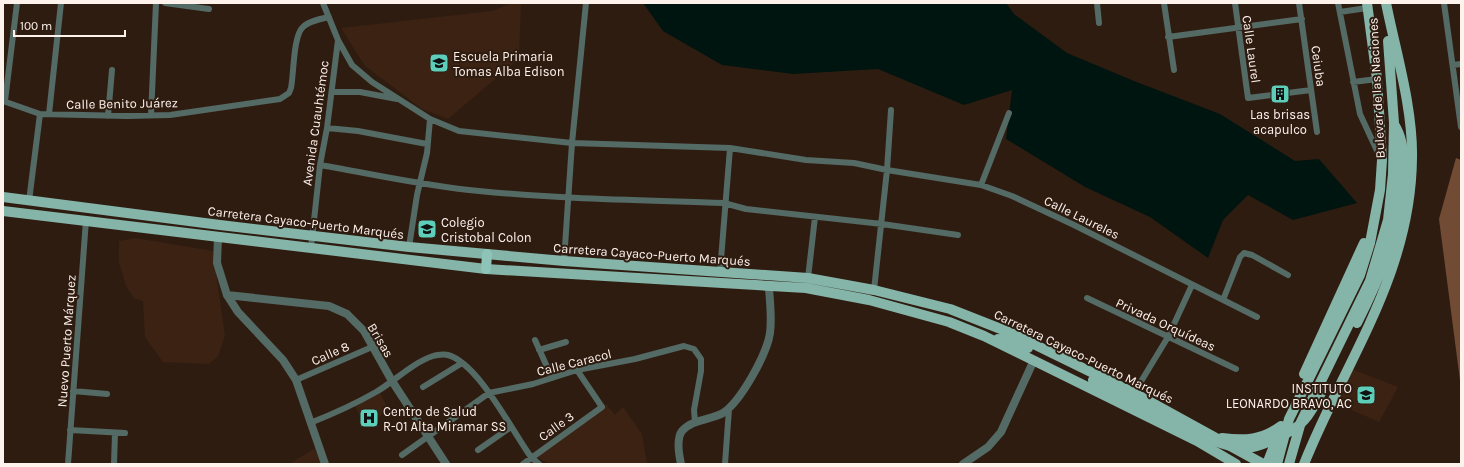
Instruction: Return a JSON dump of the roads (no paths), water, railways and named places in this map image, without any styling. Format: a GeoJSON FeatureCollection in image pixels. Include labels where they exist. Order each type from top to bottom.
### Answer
{"type":"FeatureCollection","features":[{"type":"Feature","properties":{"kind":"highway"},"geometry":{"type":"LineString","coordinates":[[486,254],[486,269]]}},
{"type":"Feature","properties":{"kind":"main road","name":"Bulevar de las Naciones"},"geometry":{"type":"LineString","coordinates":[[1289,464],[1301,422],[1370,281],[1388,220],[1393,174],[1394,122],[1385,3]]}},
{"type":"Feature","properties":{"kind":"main road"},"geometry":{"type":"LineString","coordinates":[[1304,464],[1381,301],[1398,255],[1408,212],[1412,158],[1409,116],[1385,3]]}},
{"type":"Feature","properties":{"kind":"main road","name":"Bulevar de las Naciones"},"geometry":{"type":"LineString","coordinates":[[1277,464],[1289,419],[1360,275],[1370,242],[1380,190],[1382,160],[1377,79],[1367,6]]}},
{"type":"Feature","properties":{"kind":"main road"},"geometry":{"type":"LineString","coordinates":[[984,336],[1019,343],[1132,396],[1212,440],[1228,446],[1247,448],[1263,444],[1297,429],[1313,409],[1376,285],[1396,229],[1402,187],[1402,139],[1394,122]]}},
{"type":"Feature","properties":{"kind":"main road","name":"Carretera Cayaco-Puerto Marqués"},"geometry":{"type":"LineString","coordinates":[[3,197],[212,224],[409,247],[564,261],[808,278],[874,290],[950,309],[1011,332],[1132,396],[1217,438],[1263,464]]}},
{"type":"Feature","properties":{"kind":"main road","name":"Carretera Cayaco-Puerto Marqués"},"geometry":{"type":"LineString","coordinates":[[3,211],[486,269],[769,288],[806,288],[869,300],[949,322],[984,336],[1197,441],[1233,463]]}},
{"type":"Feature","properties":{"kind":"main road"},"geometry":{"type":"LineString","coordinates":[[1267,464],[1281,426],[1372,227]]}},
{"type":"Feature","properties":{"kind":"main road"},"geometry":{"type":"LineString","coordinates":[[1217,438],[1253,440],[1270,434],[1281,426]]}},
{"type":"Feature","properties":{"kind":"main road"},"geometry":{"type":"LineString","coordinates":[[1310,449],[1310,464]]}},
{"type":"Feature","properties":{"kind":"street"},"geometry":{"type":"LineString","coordinates":[[4,101],[17,3]]}},
{"type":"Feature","properties":{"kind":"street"},"geometry":{"type":"LineString","coordinates":[[50,114],[61,3]]}},
{"type":"Feature","properties":{"kind":"street"},"geometry":{"type":"LineString","coordinates":[[152,115],[156,3]]}},
{"type":"Feature","properties":{"kind":"street"},"geometry":{"type":"LineString","coordinates":[[165,3],[209,9]]}},
{"type":"Feature","properties":{"kind":"street","name":"Avenida Cuauhtémoc"},"geometry":{"type":"LineString","coordinates":[[311,248],[320,164],[327,128],[338,40],[323,3]]}},
{"type":"Feature","properties":{"kind":"street"},"geometry":{"type":"LineString","coordinates":[[564,261],[572,143],[586,3]]}},
{"type":"Feature","properties":{"kind":"street"},"geometry":{"type":"LineString","coordinates":[[1097,3],[1099,23]]}},
{"type":"Feature","properties":{"kind":"street"},"geometry":{"type":"LineString","coordinates":[[1164,3],[1174,70]]}},
{"type":"Feature","properties":{"kind":"street","name":"Calle Laurel"},"geometry":{"type":"LineString","coordinates":[[1235,3],[1248,98],[1311,90]]}},
{"type":"Feature","properties":{"kind":"street","name":"Ceiuba"},"geometry":{"type":"LineString","coordinates":[[1299,3],[1317,132]]}},
{"type":"Feature","properties":{"kind":"street"},"geometry":{"type":"LineString","coordinates":[[1338,3],[1360,114],[1382,160]]}},
{"type":"Feature","properties":{"kind":"street"},"geometry":{"type":"LineString","coordinates":[[1444,3],[1461,127]]}},
{"type":"Feature","properties":{"kind":"street"},"geometry":{"type":"LineString","coordinates":[[1340,12],[1367,6]]}},
{"type":"Feature","properties":{"kind":"street","name":"Calle Benito Juárez"},"geometry":{"type":"LineString","coordinates":[[4,101],[40,114],[108,116],[170,115],[280,98],[289,93],[293,78],[297,40],[302,28],[310,22],[329,17]]}},
{"type":"Feature","properties":{"kind":"street"},"geometry":{"type":"LineString","coordinates":[[1168,37],[1302,19]]}},
{"type":"Feature","properties":{"kind":"street","name":"Calle Laureles"},"geometry":{"type":"LineString","coordinates":[[338,40],[352,65],[372,82],[430,119],[459,131],[572,143],[730,148],[806,160],[854,163],[887,170],[981,185],[1012,196],[1074,225],[1257,317]]}},
{"type":"Feature","properties":{"kind":"street"},"geometry":{"type":"LineString","coordinates":[[1453,65],[1461,64]]}},
{"type":"Feature","properties":{"kind":"street"},"geometry":{"type":"LineString","coordinates":[[108,116],[112,70]]}},
{"type":"Feature","properties":{"kind":"street"},"geometry":{"type":"LineString","coordinates":[[1353,82],[1377,79]]}},
{"type":"Feature","properties":{"kind":"street"},"geometry":{"type":"LineString","coordinates":[[332,92],[360,92],[400,100]]}},
{"type":"Feature","properties":{"kind":"street"},"geometry":{"type":"LineString","coordinates":[[874,290],[882,224],[891,110]]}},
{"type":"Feature","properties":{"kind":"street"},"geometry":{"type":"LineString","coordinates":[[981,185],[1009,113]]}},
{"type":"Feature","properties":{"kind":"street"},"geometry":{"type":"LineString","coordinates":[[29,201],[40,114]]}},
{"type":"Feature","properties":{"kind":"street"},"geometry":{"type":"LineString","coordinates":[[409,247],[430,119]]}},
{"type":"Feature","properties":{"kind":"street"},"geometry":{"type":"LineString","coordinates":[[327,128],[358,131],[427,144]]}},
{"type":"Feature","properties":{"kind":"street"},"geometry":{"type":"LineString","coordinates":[[720,272],[724,203],[730,148]]}},
{"type":"Feature","properties":{"kind":"street"},"geometry":{"type":"LineString","coordinates":[[320,164],[420,183],[478,191],[568,197],[724,203],[746,209],[882,224],[958,235]]}},
{"type":"Feature","properties":{"kind":"street"},"geometry":{"type":"LineString","coordinates":[[808,278],[815,217]]}},
{"type":"Feature","properties":{"kind":"street","name":"Nuevo Puerto Márquez"},"geometry":{"type":"LineString","coordinates":[[68,464],[86,220]]}},
{"type":"Feature","properties":{"kind":"street"},"geometry":{"type":"LineString","coordinates":[[218,238],[217,263],[227,295],[238,312],[283,360],[296,380],[325,464]]}},
{"type":"Feature","properties":{"kind":"street"},"geometry":{"type":"LineString","coordinates":[[1223,300],[1240,257],[1244,253],[1252,255],[1288,275]]}},
{"type":"Feature","properties":{"kind":"street"},"geometry":{"type":"LineString","coordinates":[[1132,396],[1168,337],[1192,285]]}},
{"type":"Feature","properties":{"kind":"street"},"geometry":{"type":"LineString","coordinates":[[681,464],[679,441],[682,432],[695,422],[717,416],[729,409],[744,390],[766,346],[771,322],[769,288]]}},
{"type":"Feature","properties":{"kind":"street","name":"Brisas"},"geometry":{"type":"LineString","coordinates":[[227,295],[329,306],[347,314],[364,331],[392,381],[446,464]]}},
{"type":"Feature","properties":{"kind":"street","name":"Privada Orquídeas"},"geometry":{"type":"LineString","coordinates":[[1087,298],[1236,369]]}},
{"type":"Feature","properties":{"kind":"street"},"geometry":{"type":"LineString","coordinates":[[535,340],[552,378]]}},
{"type":"Feature","properties":{"kind":"street"},"geometry":{"type":"LineString","coordinates":[[539,350],[566,342]]}},
{"type":"Feature","properties":{"kind":"street","name":"Calle 8"},"geometry":{"type":"LineString","coordinates":[[296,380],[372,346]]}},
{"type":"Feature","properties":{"kind":"street","name":"Calle Caracol"},"geometry":{"type":"LineString","coordinates":[[402,455],[489,393],[552,378],[578,370],[635,359],[684,346],[694,349],[701,359],[701,370],[694,410],[695,422]]}},
{"type":"Feature","properties":{"kind":"street"},"geometry":{"type":"LineString","coordinates":[[310,423],[377,391],[413,366],[433,356],[447,355],[462,363],[474,374],[489,393],[531,458],[539,464]]}},
{"type":"Feature","properties":{"kind":"street"},"geometry":{"type":"LineString","coordinates":[[963,464],[988,447],[1001,432],[1034,360]]}},
{"type":"Feature","properties":{"kind":"street"},"geometry":{"type":"LineString","coordinates":[[423,388],[462,363]]}},
{"type":"Feature","properties":{"kind":"street","name":"Calle 3"},"geometry":{"type":"LineString","coordinates":[[523,464],[602,407],[578,370]]}},
{"type":"Feature","properties":{"kind":"street"},"geometry":{"type":"LineString","coordinates":[[73,391],[108,394]]}},
{"type":"Feature","properties":{"kind":"street"},"geometry":{"type":"LineString","coordinates":[[725,464],[729,409]]}},
{"type":"Feature","properties":{"kind":"street"},"geometry":{"type":"LineString","coordinates":[[478,450],[511,427]]}},
{"type":"Feature","properties":{"kind":"street"},"geometry":{"type":"LineString","coordinates":[[70,430],[126,433]]}},
{"type":"Feature","properties":{"kind":"street"},"geometry":{"type":"LineString","coordinates":[[114,464],[115,432]]}},
{"type":"Feature","properties":{"kind":"place","name":"Escuela Primaria Tomas Alba Edison"},"geometry":{"type":"Point","coordinates":[439,63]}},
{"type":"Feature","properties":{"kind":"place","name":"Las brisas acapulco"},"geometry":{"type":"Point","coordinates":[1280,94]}},
{"type":"Feature","properties":{"kind":"place","name":"Colegio Cristobal Colon"},"geometry":{"type":"Point","coordinates":[427,229]}},
{"type":"Feature","properties":{"kind":"place","name":"INSTITUTO LEONARDO BRAVO, AC"},"geometry":{"type":"Point","coordinates":[1366,395]}},
{"type":"Feature","properties":{"kind":"place","name":"Centro de Salud R-01 Alta Miramar SS"},"geometry":{"type":"Point","coordinates":[369,418]}}]}
